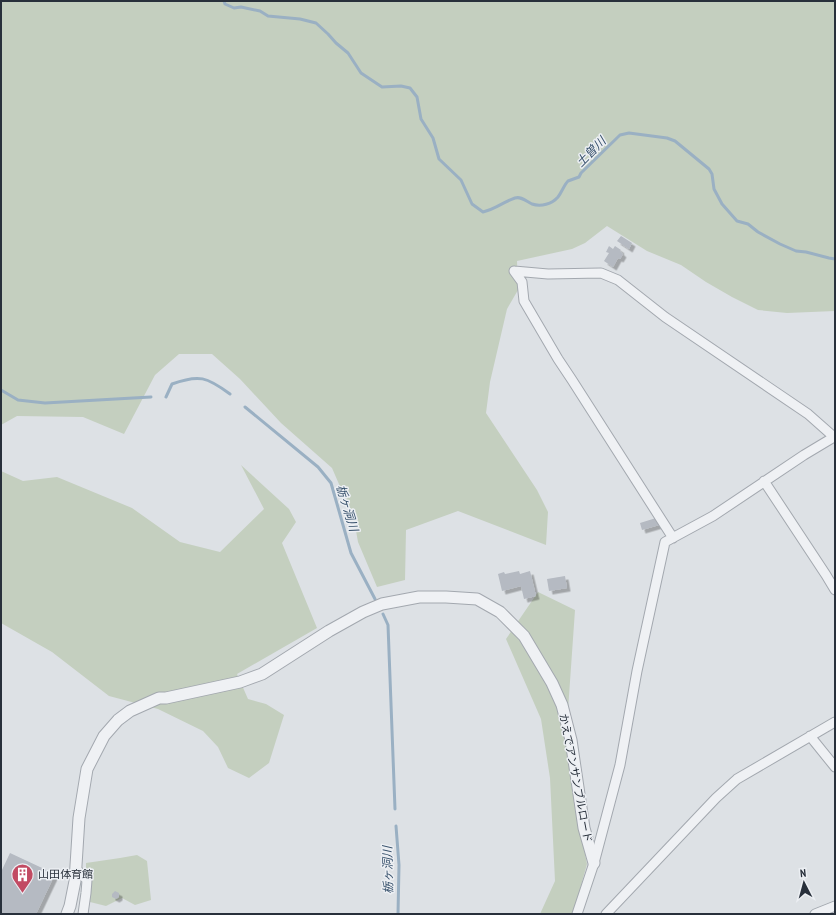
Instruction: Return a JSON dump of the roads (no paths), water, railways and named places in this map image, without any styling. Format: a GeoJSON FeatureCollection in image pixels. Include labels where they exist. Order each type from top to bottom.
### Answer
{"type":"FeatureCollection","features":[{"type":"Feature","properties":{"kind":"street"},"geometry":{"type":"LineString","coordinates":[[577,914],[594,863],[620,765],[637,671],[665,542],[673,538],[713,516],[804,455],[834,438],[808,414],[665,317],[618,280],[601,273],[548,274],[514,271],[522,282],[524,301],[558,359],[673,538]]}},
{"type":"Feature","properties":{"kind":"street"},"geometry":{"type":"LineString","coordinates":[[764,481],[835,590]]}},
{"type":"Feature","properties":{"kind":"street","name":"かえでアンサンブルロード"},"geometry":{"type":"LineString","coordinates":[[67,914],[75,881],[79,818],[87,769],[104,736],[118,720],[130,711],[158,698],[166,698],[240,682],[262,674],[329,631],[363,612],[382,604],[419,597],[477,599],[500,612],[524,636],[552,683],[562,705],[571,740],[584,828],[594,863]]}},
{"type":"Feature","properties":{"kind":"street"},"geometry":{"type":"LineString","coordinates":[[606,914],[716,798],[737,779],[835,722]]}},
{"type":"Feature","properties":{"kind":"street"},"geometry":{"type":"LineString","coordinates":[[810,736],[835,767]]}},
{"type":"Feature","properties":{"kind":"street"},"geometry":{"type":"LineString","coordinates":[[76,869],[87,880],[82,914]]}},
{"type":"Feature","properties":{"kind":"street"},"geometry":{"type":"LineString","coordinates":[[814,914],[835,906]]}},
{"type":"Feature","properties":{"kind":"waterway","name":"土曽川"},"geometry":{"type":"LineString","coordinates":[[224,1],[225,4],[234,8],[241,7],[260,11],[268,16],[300,19],[316,23],[348,53],[361,73],[382,87],[401,86],[410,88],[417,97],[421,119],[433,138],[439,159],[461,180],[472,204],[483,212],[517,198],[521,198],[535,205],[550,203],[558,197],[568,181],[579,177],[581,173],[620,135],[629,133],[667,138],[675,141],[709,169],[712,174],[714,189],[722,204],[737,221],[748,224],[758,232],[796,251],[835,259]]}},
{"type":"Feature","properties":{"kind":"waterway","name":"栃ヶ洞川"},"geometry":{"type":"LineString","coordinates":[[166,397],[172,384],[196,378],[209,381],[230,394]]}},
{"type":"Feature","properties":{"kind":"waterway","name":"栃ヶ洞川"},"geometry":{"type":"LineString","coordinates":[[1,390],[18,400],[45,403],[151,397]]}},
{"type":"Feature","properties":{"kind":"waterway","name":"栃ヶ洞川"},"geometry":{"type":"LineString","coordinates":[[245,407],[318,467],[331,483],[351,553],[375,599]]}},
{"type":"Feature","properties":{"kind":"waterway","name":"栃ヶ洞川"},"geometry":{"type":"LineString","coordinates":[[383,614],[388,625],[395,809]]}},
{"type":"Feature","properties":{"kind":"waterway","name":"栃ヶ洞川"},"geometry":{"type":"LineString","coordinates":[[396,826],[399,865],[398,914]]}},
{"type":"Feature","properties":{"kind":"place","name":"山田体育館"},"geometry":{"type":"Point","coordinates":[23,894]}}]}
